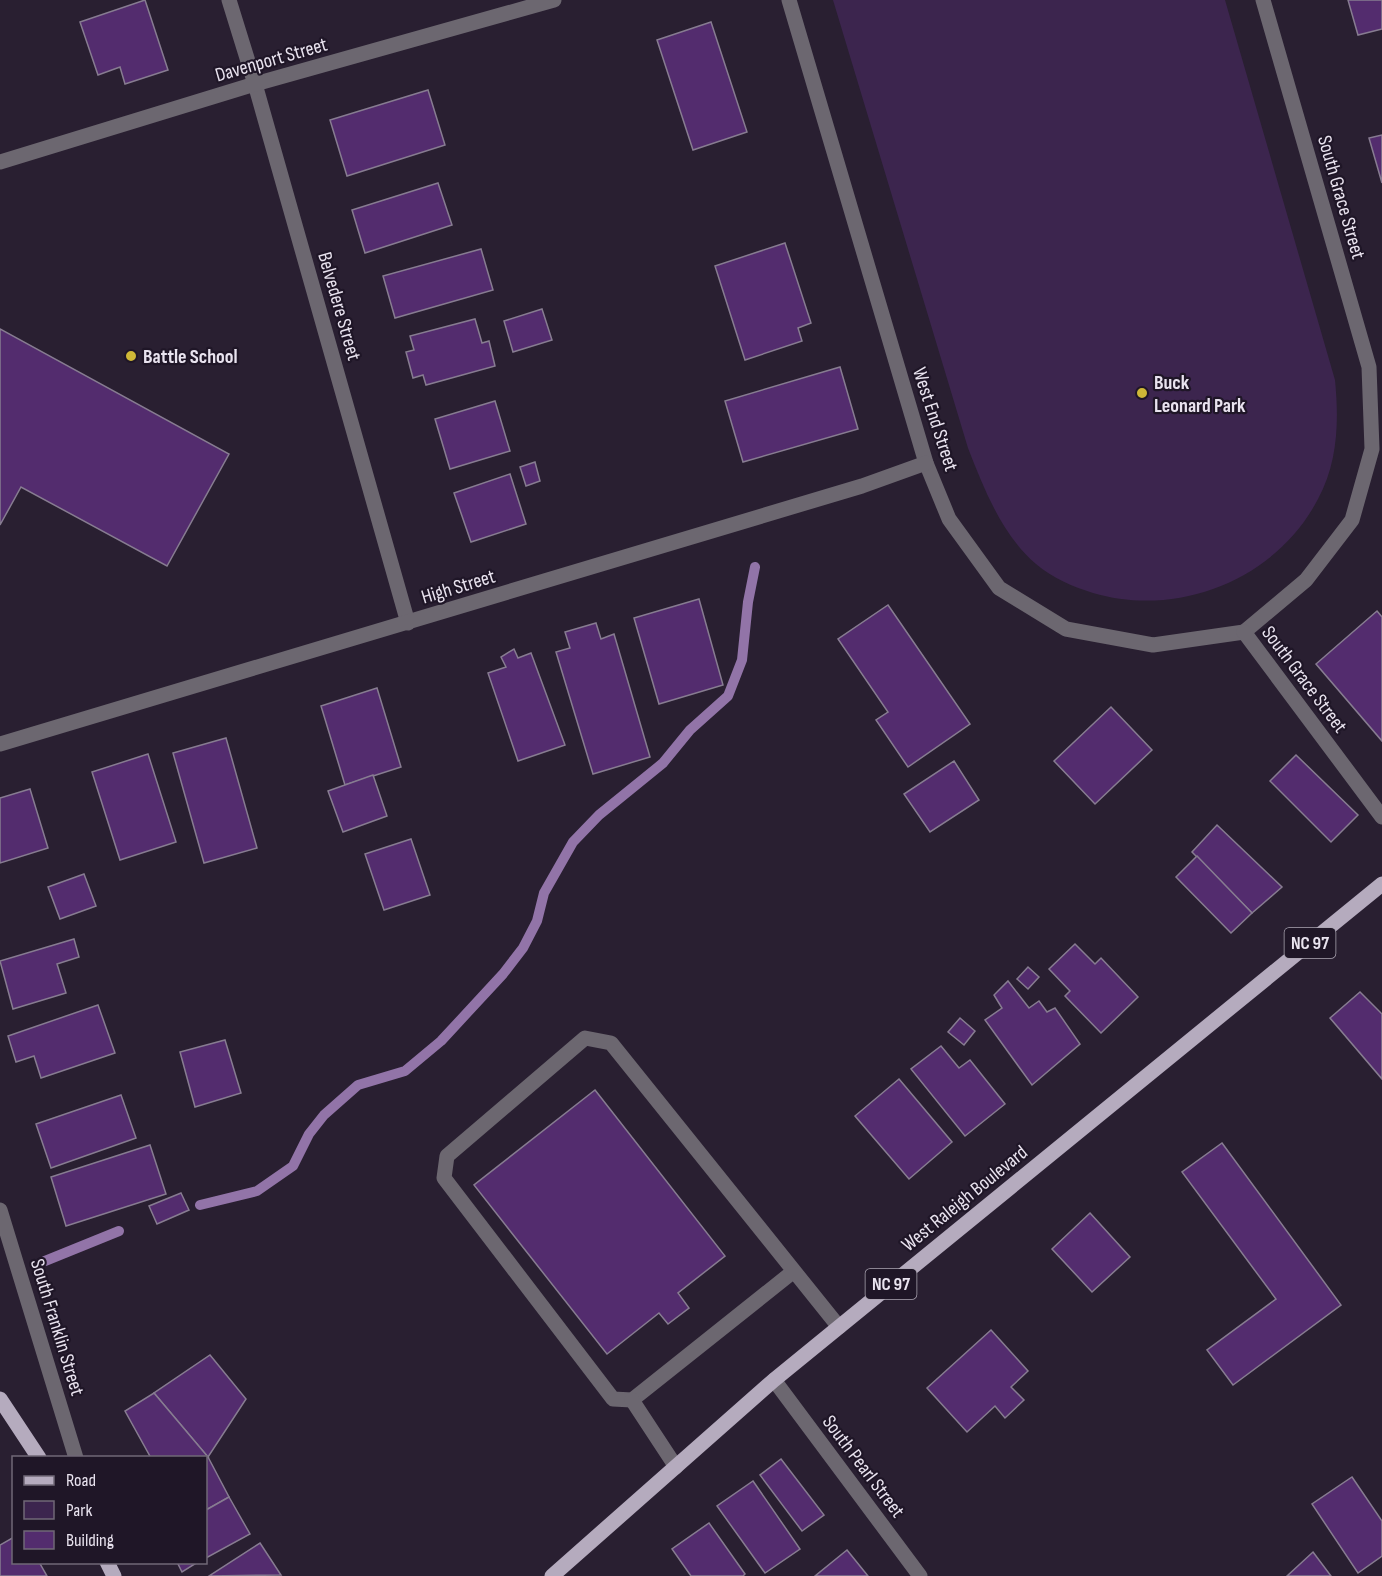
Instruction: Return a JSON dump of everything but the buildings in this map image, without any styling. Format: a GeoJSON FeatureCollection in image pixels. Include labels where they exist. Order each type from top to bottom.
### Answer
{"type":"FeatureCollection","features":[{"type":"Feature","properties":{"kind":"main road","name":"West Raleigh Boulevard"},"geometry":{"type":"LineString","coordinates":[[552,1576],[774,1380],[1382,884]]}},
{"type":"Feature","properties":{"kind":"main road"},"geometry":{"type":"LineString","coordinates":[[0,1399],[38,1456]]}},
{"type":"Feature","properties":{"kind":"street","name":"Belvedere Street"},"geometry":{"type":"LineString","coordinates":[[229,0],[408,623]]}},
{"type":"Feature","properties":{"kind":"street","name":"Davenport Street"},"geometry":{"type":"LineString","coordinates":[[0,162],[255,84],[554,0]]}},
{"type":"Feature","properties":{"kind":"street","name":"West End Street"},"geometry":{"type":"LineString","coordinates":[[789,0],[926,463],[950,519],[999,588],[1066,629],[1153,645],[1244,632]]}},
{"type":"Feature","properties":{"kind":"street","name":"South Grace Street"},"geometry":{"type":"LineString","coordinates":[[1263,0],[1369,367],[1372,449],[1352,520],[1306,580],[1244,632],[1382,817]]}},
{"type":"Feature","properties":{"kind":"street","name":"High Street"},"geometry":{"type":"LineString","coordinates":[[0,744],[862,486],[926,463]]}},
{"type":"Feature","properties":{"kind":"street"},"geometry":{"type":"LineString","coordinates":[[794,1271],[632,1400],[613,1399],[444,1178],[447,1156],[585,1038],[611,1043],[794,1271],[838,1327]]}},
{"type":"Feature","properties":{"kind":"street","name":"South Franklin Street"},"geometry":{"type":"LineString","coordinates":[[0,1210],[75,1456]]}},
{"type":"Feature","properties":{"kind":"street","name":"South Pearl Street"},"geometry":{"type":"LineString","coordinates":[[774,1380],[920,1576]]}},
{"type":"Feature","properties":{"kind":"street"},"geometry":{"type":"LineString","coordinates":[[632,1400],[676,1467]]}},
{"type":"Feature","properties":{"kind":"green space","name":"Buck Leonard Park"},"geometry":{"type":"Polygon","coordinates":[[[833,0],[1225,0],[1335,380],[1337,411],[1336,441],[1330,471],[1318,499],[1300,527],[1277,551],[1251,571],[1222,586],[1190,596],[1158,600],[1125,599],[1093,593],[1056,578],[1036,564],[1013,539],[995,510],[968,448],[833,0]]]}},
{"type":"Feature","properties":{"kind":"waterway"},"geometry":{"type":"LineString","coordinates":[[200,1205],[257,1191],[293,1166],[309,1134],[324,1115],[358,1085],[405,1071],[441,1041],[503,974],[523,948],[537,921],[544,893],[573,842],[599,815],[663,763],[690,730],[728,696],[742,660],[748,602],[755,567]]}},
{"type":"Feature","properties":{"kind":"waterway"},"geometry":{"type":"LineString","coordinates":[[45,1261],[119,1231]]}},
{"type":"Feature","properties":{"kind":"place","name":"Battle School"},"geometry":{"type":"Point","coordinates":[131,356]}},
{"type":"Feature","properties":{"kind":"place","name":"Buck Leonard Park"},"geometry":{"type":"Point","coordinates":[1142,393]}}]}
